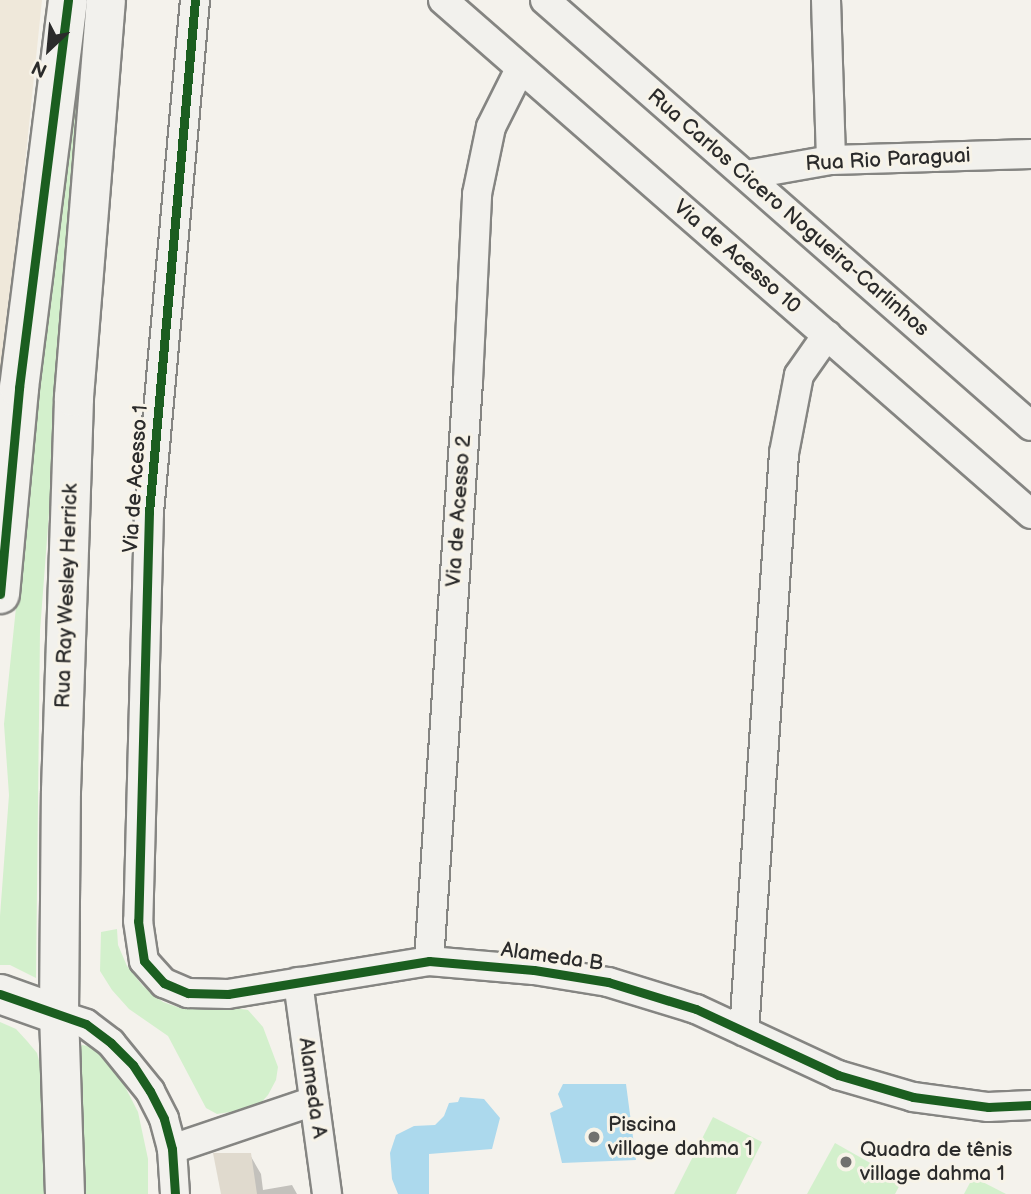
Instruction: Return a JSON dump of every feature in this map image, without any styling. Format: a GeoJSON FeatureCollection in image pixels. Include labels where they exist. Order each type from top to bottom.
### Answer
{"type":"FeatureCollection","features":[{"type":"Feature","properties":{"kind":"street"},"geometry":{"type":"LineString","coordinates":[[0,594],[19,388],[68,0]]}},
{"type":"Feature","properties":{"kind":"street","name":"Rua Ray Wesley Herrick"},"geometry":{"type":"LineString","coordinates":[[65,1194],[59,1015],[61,791],[74,397],[106,0]]}},
{"type":"Feature","properties":{"kind":"street","name":"Via de Acesso 1"},"geometry":{"type":"LineString","coordinates":[[145,961],[138,921],[149,512],[195,0]]}},
{"type":"Feature","properties":{"kind":"street","name":"Via de Acesso 10"},"geometry":{"type":"LineString","coordinates":[[443,0],[1031,514]]}},
{"type":"Feature","properties":{"kind":"street","name":"Rua Carlos Cicero Nogueira-Carlinhos"},"geometry":{"type":"LineString","coordinates":[[545,0],[1031,426]]}},
{"type":"Feature","properties":{"kind":"street"},"geometry":{"type":"LineString","coordinates":[[826,0],[831,160]]}},
{"type":"Feature","properties":{"kind":"street","name":"Via de Acesso 2"},"geometry":{"type":"LineString","coordinates":[[429,961],[468,382],[477,194],[491,128],[520,69]]}},
{"type":"Feature","properties":{"kind":"street","name":"Rua Rio Paraguai"},"geometry":{"type":"LineString","coordinates":[[746,175],[831,160],[1031,154]]}},
{"type":"Feature","properties":{"kind":"street"},"geometry":{"type":"LineString","coordinates":[[744,1031],[758,867],[783,453],[799,375],[827,335]]}},
{"type":"Feature","properties":{"kind":"street","name":"Alameda B"},"geometry":{"type":"LineString","coordinates":[[145,961],[164,984],[188,993],[228,994],[429,961],[534,970],[608,982],[695,1009],[838,1075],[912,1097],[988,1107],[1031,1105]]}},
{"type":"Feature","properties":{"kind":"street","name":"Alameda A"},"geometry":{"type":"LineString","coordinates":[[298,982],[327,1194]]}},
{"type":"Feature","properties":{"kind":"street"},"geometry":{"type":"LineString","coordinates":[[0,994],[86,1024],[111,1043],[132,1065],[150,1091],[164,1119],[172,1149],[175,1194]]}},
{"type":"Feature","properties":{"kind":"street"},"geometry":{"type":"LineString","coordinates":[[172,1149],[314,1101]]}},
{"type":"Feature","properties":{"kind":"shaded area"},"geometry":{"type":"Polygon","coordinates":[[[0,0],[42,0],[0,405],[0,0]]]}},
{"type":"Feature","properties":{"kind":"green space"},"geometry":{"type":"Polygon","coordinates":[[[88,0],[40,631],[36,978],[10,965],[0,965],[0,916],[9,795],[4,724],[67,145],[88,0]]]}},
{"type":"Feature","properties":{"kind":"green space"},"geometry":{"type":"Polygon","coordinates":[[[117,929],[118,945],[127,966],[143,986],[163,1002],[183,1009],[229,1007],[248,1010],[263,1027],[278,1067],[276,1080],[268,1095],[256,1108],[217,1114],[206,1108],[168,1036],[129,1009],[112,990],[100,971],[101,932],[117,929]]]}},
{"type":"Feature","properties":{"kind":"green space"},"geometry":{"type":"Polygon","coordinates":[[[0,1022],[16,1029],[37,1053],[43,1077],[46,1194],[0,1194],[0,1022]]]}},
{"type":"Feature","properties":{"kind":"green space"},"geometry":{"type":"Polygon","coordinates":[[[82,1045],[99,1048],[118,1073],[138,1112],[148,1159],[148,1194],[80,1194],[76,1051],[82,1045]]]}},
{"type":"Feature","properties":{"kind":"green space"},"geometry":{"type":"Polygon","coordinates":[[[713,1117],[762,1142],[736,1194],[674,1194],[713,1117]]]}},
{"type":"Feature","properties":{"kind":"green space","name":"Quadra de tênis village dahma 1"},"geometry":{"type":"Polygon","coordinates":[[[835,1143],[902,1181],[895,1194],[807,1194],[835,1143]]]}},
{"type":"Feature","properties":{"kind":"green space"},"geometry":{"type":"Polygon","coordinates":[[[973,1177],[1006,1194],[964,1194],[973,1177]]]}},
{"type":"Feature","properties":{"kind":"water","name":"Piscina village dahma 1"},"geometry":{"type":"Polygon","coordinates":[[[563,1084],[626,1084],[636,1160],[562,1163],[550,1113],[563,1107],[558,1094],[563,1084]]]}},
{"type":"Feature","properties":{"kind":"water"},"geometry":{"type":"Polygon","coordinates":[[[460,1097],[484,1099],[500,1118],[492,1149],[429,1154],[429,1194],[398,1194],[392,1179],[390,1153],[396,1135],[414,1126],[435,1125],[444,1116],[449,1103],[458,1102],[460,1097]]]}},
{"type":"Feature","properties":{"kind":"building"},"geometry":{"type":"Polygon","coordinates":[[[213,1153],[251,1153],[257,1194],[221,1194],[213,1153]]]}},
{"type":"Feature","properties":{"kind":"cycle path"},"geometry":{"type":"LineString","coordinates":[[0,594],[19,388],[68,0]]}},
{"type":"Feature","properties":{"kind":"cycle path"},"geometry":{"type":"LineString","coordinates":[[195,0],[149,512],[138,921],[144,961],[164,983],[188,993],[228,994],[429,961],[534,970],[608,982],[696,1009],[838,1075],[913,1097],[988,1107],[1031,1105]]}},
{"type":"Feature","properties":{"kind":"cycle path"},"geometry":{"type":"LineString","coordinates":[[0,994],[86,1024],[111,1043],[133,1065],[164,1119],[172,1149],[175,1194]]}},
{"type":"Feature","properties":{"kind":"place","name":"Piscina village dahma 1"},"geometry":{"type":"Point","coordinates":[594,1137]}},
{"type":"Feature","properties":{"kind":"place","name":"Quadra de tênis village dahma 1"},"geometry":{"type":"Point","coordinates":[846,1162]}}]}
